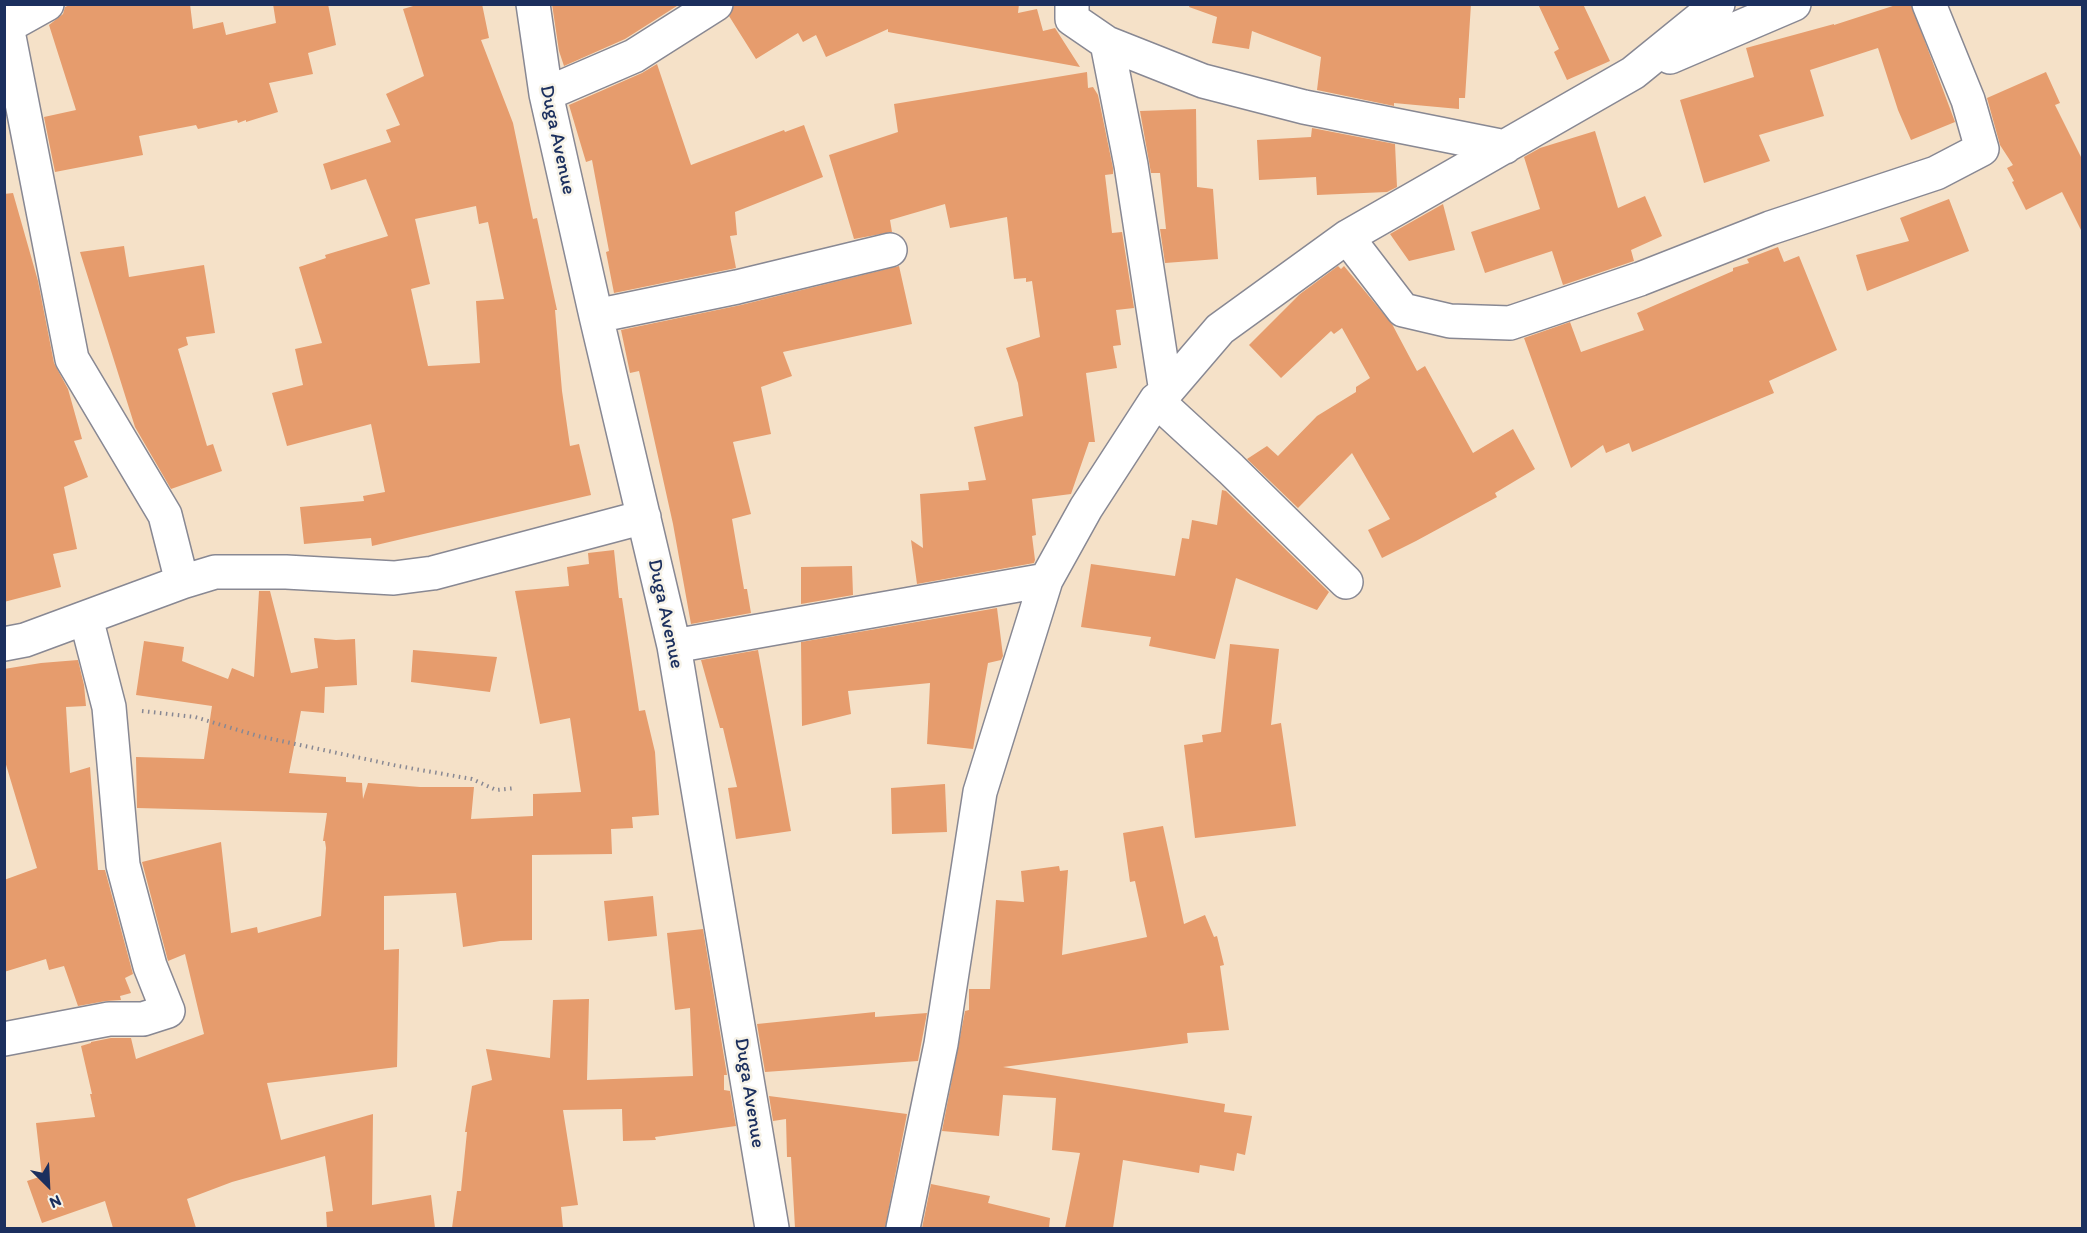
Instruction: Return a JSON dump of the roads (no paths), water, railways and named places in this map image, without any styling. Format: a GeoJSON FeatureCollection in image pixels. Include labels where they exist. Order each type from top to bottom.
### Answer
{"type":"FeatureCollection","features":[{"type":"Feature","properties":{"kind":"street"},"geometry":{"type":"LineString","coordinates":[[47,4],[6,21],[72,359],[165,515],[182,582]]}},
{"type":"Feature","properties":{"kind":"street","name":"Duga Avenue"},"geometry":{"type":"LineString","coordinates":[[533,4],[546,94],[674,646],[772,1228]]}},
{"type":"Feature","properties":{"kind":"street"},"geometry":{"type":"LineString","coordinates":[[546,94],[634,56],[717,4]]}},
{"type":"Feature","properties":{"kind":"street"},"geometry":{"type":"LineString","coordinates":[[1633,73],[1718,4]]}},
{"type":"Feature","properties":{"kind":"street"},"geometry":{"type":"LineString","coordinates":[[903,1228],[941,1044],[980,792],[1046,580],[1086,508],[1161,396],[1220,329],[1347,237],[1633,73],[1794,4]]}},
{"type":"Feature","properties":{"kind":"street"},"geometry":{"type":"LineString","coordinates":[[1347,237],[1402,310],[1450,321],[1510,323],[1640,279],[1770,228],[1936,173],[1982,149],[1968,100],[1929,4]]}},
{"type":"Feature","properties":{"kind":"street"},"geometry":{"type":"LineString","coordinates":[[1065,9],[1107,43],[1203,81],[1304,106],[1505,147]]}},
{"type":"Feature","properties":{"kind":"street"},"geometry":{"type":"LineString","coordinates":[[1107,43],[1131,165],[1161,396],[1231,469],[1346,582]]}},
{"type":"Feature","properties":{"kind":"street"},"geometry":{"type":"LineString","coordinates":[[596,316],[737,287],[890,250]]}},
{"type":"Feature","properties":{"kind":"street"},"geometry":{"type":"LineString","coordinates":[[4,644],[25,640],[182,582],[216,572],[286,572],[394,578],[433,573],[644,517]]}},
{"type":"Feature","properties":{"kind":"street"},"geometry":{"type":"LineString","coordinates":[[674,646],[1046,580]]}},
{"type":"Feature","properties":{"kind":"street"},"geometry":{"type":"LineString","coordinates":[[4,1039],[110,1019],[143,1019],[168,1011],[150,966],[123,865],[109,707],[86,618]]}}]}
